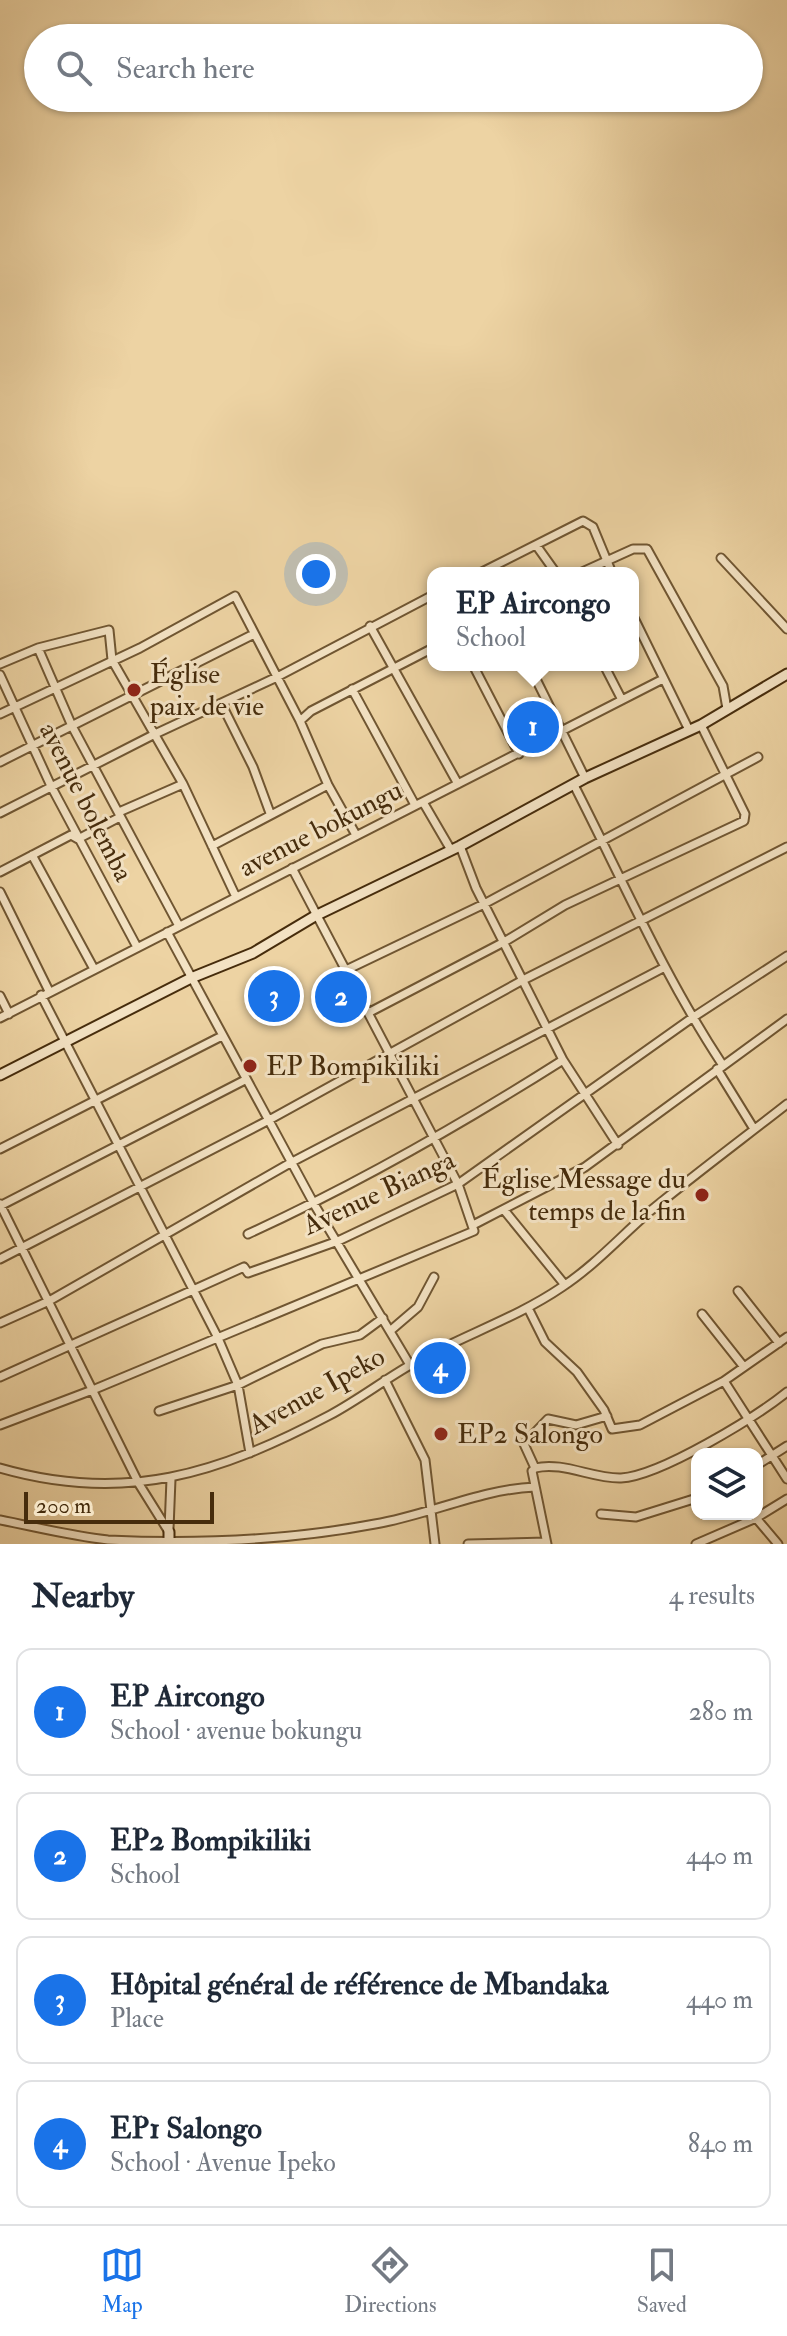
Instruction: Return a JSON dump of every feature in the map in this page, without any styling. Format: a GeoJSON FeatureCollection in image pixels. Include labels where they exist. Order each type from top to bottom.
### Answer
{"type":"FeatureCollection","features":[{"type":"Feature","properties":{"kind":"street"},"geometry":{"type":"LineString","coordinates":[[502,567],[583,521],[593,527],[609,567]]}},
{"type":"Feature","properties":{"kind":"street"},"geometry":{"type":"LineString","coordinates":[[536,545],[552,567]]}},
{"type":"Feature","properties":{"kind":"street"},"geometry":{"type":"LineString","coordinates":[[593,567],[642,548],[653,555],[723,686],[727,709]]}},
{"type":"Feature","properties":{"kind":"street"},"geometry":{"type":"LineString","coordinates":[[721,558],[787,629]]}},
{"type":"Feature","properties":{"kind":"street"},"geometry":{"type":"LineString","coordinates":[[0,714],[235,596],[356,835]]}},
{"type":"Feature","properties":{"kind":"street"},"geometry":{"type":"LineString","coordinates":[[0,813],[155,734],[222,705],[427,598]]}},
{"type":"Feature","properties":{"kind":"street"},"geometry":{"type":"LineString","coordinates":[[370,626],[458,784]]}},
{"type":"Feature","properties":{"kind":"street"},"geometry":{"type":"LineString","coordinates":[[0,664],[38,648],[107,629],[111,633],[112,660],[183,784],[236,897]]}},
{"type":"Feature","properties":{"kind":"street"},"geometry":{"type":"LineString","coordinates":[[639,629],[689,730]]}},
{"type":"Feature","properties":{"kind":"street"},"geometry":{"type":"LineString","coordinates":[[0,762],[254,634]]}},
{"type":"Feature","properties":{"kind":"street"},"geometry":{"type":"LineString","coordinates":[[38,648],[92,766],[179,926]]}},
{"type":"Feature","properties":{"kind":"street"},"geometry":{"type":"LineString","coordinates":[[300,721],[311,711],[427,651]]}},
{"type":"Feature","properties":{"kind":"street"},"geometry":{"type":"LineString","coordinates":[[476,671],[519,754]]}},
{"type":"Feature","properties":{"kind":"street"},"geometry":{"type":"LineString","coordinates":[[532,671],[585,778]]}},
{"type":"Feature","properties":{"kind":"street"},"geometry":{"type":"LineString","coordinates":[[607,671],[622,700]]}},
{"type":"Feature","properties":{"kind":"street"},"geometry":{"type":"LineString","coordinates":[[0,1075],[191,978],[253,953],[315,916],[455,848],[585,778],[701,725],[787,674]]}},
{"type":"Feature","properties":{"kind":"street","name":"avenue bolemba"},"geometry":{"type":"LineString","coordinates":[[0,675],[51,786],[137,947]]}},
{"type":"Feature","properties":{"kind":"street","name":"avenue bokungu"},"geometry":{"type":"LineString","coordinates":[[0,1018],[663,679]]}},
{"type":"Feature","properties":{"kind":"street"},"geometry":{"type":"LineString","coordinates":[[352,689],[419,803],[455,848],[563,1060],[618,1145]]}},
{"type":"Feature","properties":{"kind":"street"},"geometry":{"type":"LineString","coordinates":[[222,705],[247,753],[270,813]]}},
{"type":"Feature","properties":{"kind":"street"},"geometry":{"type":"LineString","coordinates":[[368,1013],[504,942],[565,905],[744,821],[726,774],[701,725]]}},
{"type":"Feature","properties":{"kind":"street"},"geometry":{"type":"LineString","coordinates":[[344,971],[484,904],[601,838],[758,757]]}},
{"type":"Feature","properties":{"kind":"street"},"geometry":{"type":"LineString","coordinates":[[0,872],[71,835],[78,839],[183,784]]}},
{"type":"Feature","properties":{"kind":"street"},"geometry":{"type":"LineString","coordinates":[[212,846],[328,785]]}},
{"type":"Feature","properties":{"kind":"street"},"geometry":{"type":"LineString","coordinates":[[574,785],[665,967],[754,1129]]}},
{"type":"Feature","properties":{"kind":"street"},"geometry":{"type":"LineString","coordinates":[[0,1259],[269,1120],[523,980],[642,923],[787,847]]}},
{"type":"Feature","properties":{"kind":"street"},"geometry":{"type":"LineString","coordinates":[[32,855],[94,969]]}},
{"type":"Feature","properties":{"kind":"street"},"geometry":{"type":"LineString","coordinates":[[0,1425],[95,1389],[472,1233],[475,1224],[458,1184],[292,868]]}},
{"type":"Feature","properties":{"kind":"street"},"geometry":{"type":"LineString","coordinates":[[0,892],[65,1041],[217,1336],[238,1385],[250,1453]]}},
{"type":"Feature","properties":{"kind":"street"},"geometry":{"type":"LineString","coordinates":[[167,932],[314,1204],[410,1365]]}},
{"type":"Feature","properties":{"kind":"street","name":"Avenue Bianga"},"geometry":{"type":"LineString","coordinates":[[0,1377],[244,1267],[248,1273],[338,1241],[458,1184],[692,1018],[787,956]]}},
{"type":"Feature","properties":{"kind":"street"},"geometry":{"type":"LineString","coordinates":[[0,1323],[49,1301],[292,1162],[665,967]]}},
{"type":"Feature","properties":{"kind":"street"},"geometry":{"type":"LineString","coordinates":[[0,996],[9,1014]]}},
{"type":"Feature","properties":{"kind":"street"},"geometry":{"type":"LineString","coordinates":[[475,1224],[618,1145],[787,1019]]}},
{"type":"Feature","properties":{"kind":"street"},"geometry":{"type":"LineString","coordinates":[[0,1149],[222,1036]]}},
{"type":"Feature","properties":{"kind":"street"},"geometry":{"type":"LineString","coordinates":[[248,1234],[314,1204],[489,1107],[563,1060]]}},
{"type":"Feature","properties":{"kind":"street"},"geometry":{"type":"LineString","coordinates":[[169,1532],[139,1484],[95,1389],[0,1205],[245,1080]]}},
{"type":"Feature","properties":{"kind":"street","name":"Avenue Ipeko"},"geometry":{"type":"LineString","coordinates":[[0,1468],[64,1483],[139,1484],[171,1479],[250,1453],[331,1414],[410,1365],[528,1308],[565,1285],[787,1104]]}},
{"type":"Feature","properties":{"kind":"street"},"geometry":{"type":"LineString","coordinates":[[504,1210],[565,1285]]}},
{"type":"Feature","properties":{"kind":"street"},"geometry":{"type":"LineString","coordinates":[[390,1331],[418,1307],[434,1277]]}},
{"type":"Feature","properties":{"kind":"street"},"geometry":{"type":"LineString","coordinates":[[738,1291],[779,1343]]}},
{"type":"Feature","properties":{"kind":"street"},"geometry":{"type":"LineString","coordinates":[[528,1308],[545,1342],[577,1372],[607,1416],[612,1429],[640,1425],[724,1381],[787,1337]]}},
{"type":"Feature","properties":{"kind":"street"},"geometry":{"type":"LineString","coordinates":[[702,1314],[744,1367]]}},
{"type":"Feature","properties":{"kind":"street"},"geometry":{"type":"LineString","coordinates":[[159,1411],[238,1385],[322,1344],[360,1335],[383,1318]]}},
{"type":"Feature","properties":{"kind":"street"},"geometry":{"type":"LineString","coordinates":[[385,1380],[425,1460],[435,1544]]}},
{"type":"Feature","properties":{"kind":"street"},"geometry":{"type":"LineString","coordinates":[[724,1381],[787,1479]]}},
{"type":"Feature","properties":{"kind":"street"},"geometry":{"type":"LineString","coordinates":[[535,1468],[623,1478],[679,1457],[748,1419],[787,1392]]}},
{"type":"Feature","properties":{"kind":"street"},"geometry":{"type":"LineString","coordinates":[[535,1468],[524,1444],[548,1419],[576,1425],[607,1416]]}},
{"type":"Feature","properties":{"kind":"street"},"geometry":{"type":"LineString","coordinates":[[763,1462],[787,1446]]}},
{"type":"Feature","properties":{"kind":"street"},"geometry":{"type":"LineString","coordinates":[[468,1544],[546,1543],[532,1471],[535,1468]]}},
{"type":"Feature","properties":{"kind":"street"},"geometry":{"type":"LineString","coordinates":[[169,1544],[171,1479]]}},
{"type":"Feature","properties":{"kind":"street"},"geometry":{"type":"LineString","coordinates":[[0,1520],[107,1540],[169,1544],[326,1532],[431,1511],[507,1488],[535,1487]]}},
{"type":"Feature","properties":{"kind":"street"},"geometry":{"type":"LineString","coordinates":[[763,1514],[787,1499]]}},
{"type":"Feature","properties":{"kind":"street"},"geometry":{"type":"LineString","coordinates":[[601,1514],[636,1517],[691,1500]]}},
{"type":"Feature","properties":{"kind":"street"},"geometry":{"type":"LineString","coordinates":[[696,1544],[752,1520]]}},
{"type":"Feature","properties":{"kind":"street"},"geometry":{"type":"LineString","coordinates":[[758,1520],[778,1544]]}},
{"type":"Feature","properties":{"kind":"street"},"geometry":{"type":"LineString","coordinates":[[720,1535],[726,1544]]}},
{"type":"Feature","properties":{"kind":"place","name":"Église paix de vie"},"geometry":{"type":"Point","coordinates":[134,690]}},
{"type":"Feature","properties":{"kind":"place","name":"EP Aircongo"},"geometry":{"type":"Point","coordinates":[533,727]}},
{"type":"Feature","properties":{"kind":"place","name":"Hôpital général de référence de Mbandaka"},"geometry":{"type":"Point","coordinates":[274,996]}},
{"type":"Feature","properties":{"kind":"place","name":"EP2 Bompikiliki"},"geometry":{"type":"Point","coordinates":[341,997]}},
{"type":"Feature","properties":{"kind":"place","name":"EP Bompikiliki"},"geometry":{"type":"Point","coordinates":[250,1066]}},
{"type":"Feature","properties":{"kind":"place","name":"Église Message du temps de la fin"},"geometry":{"type":"Point","coordinates":[702,1195]}},
{"type":"Feature","properties":{"kind":"place","name":"EP1 Salongo"},"geometry":{"type":"Point","coordinates":[440,1368]}},
{"type":"Feature","properties":{"kind":"place","name":"EP2 Salongo"},"geometry":{"type":"Point","coordinates":[441,1434]}}]}
